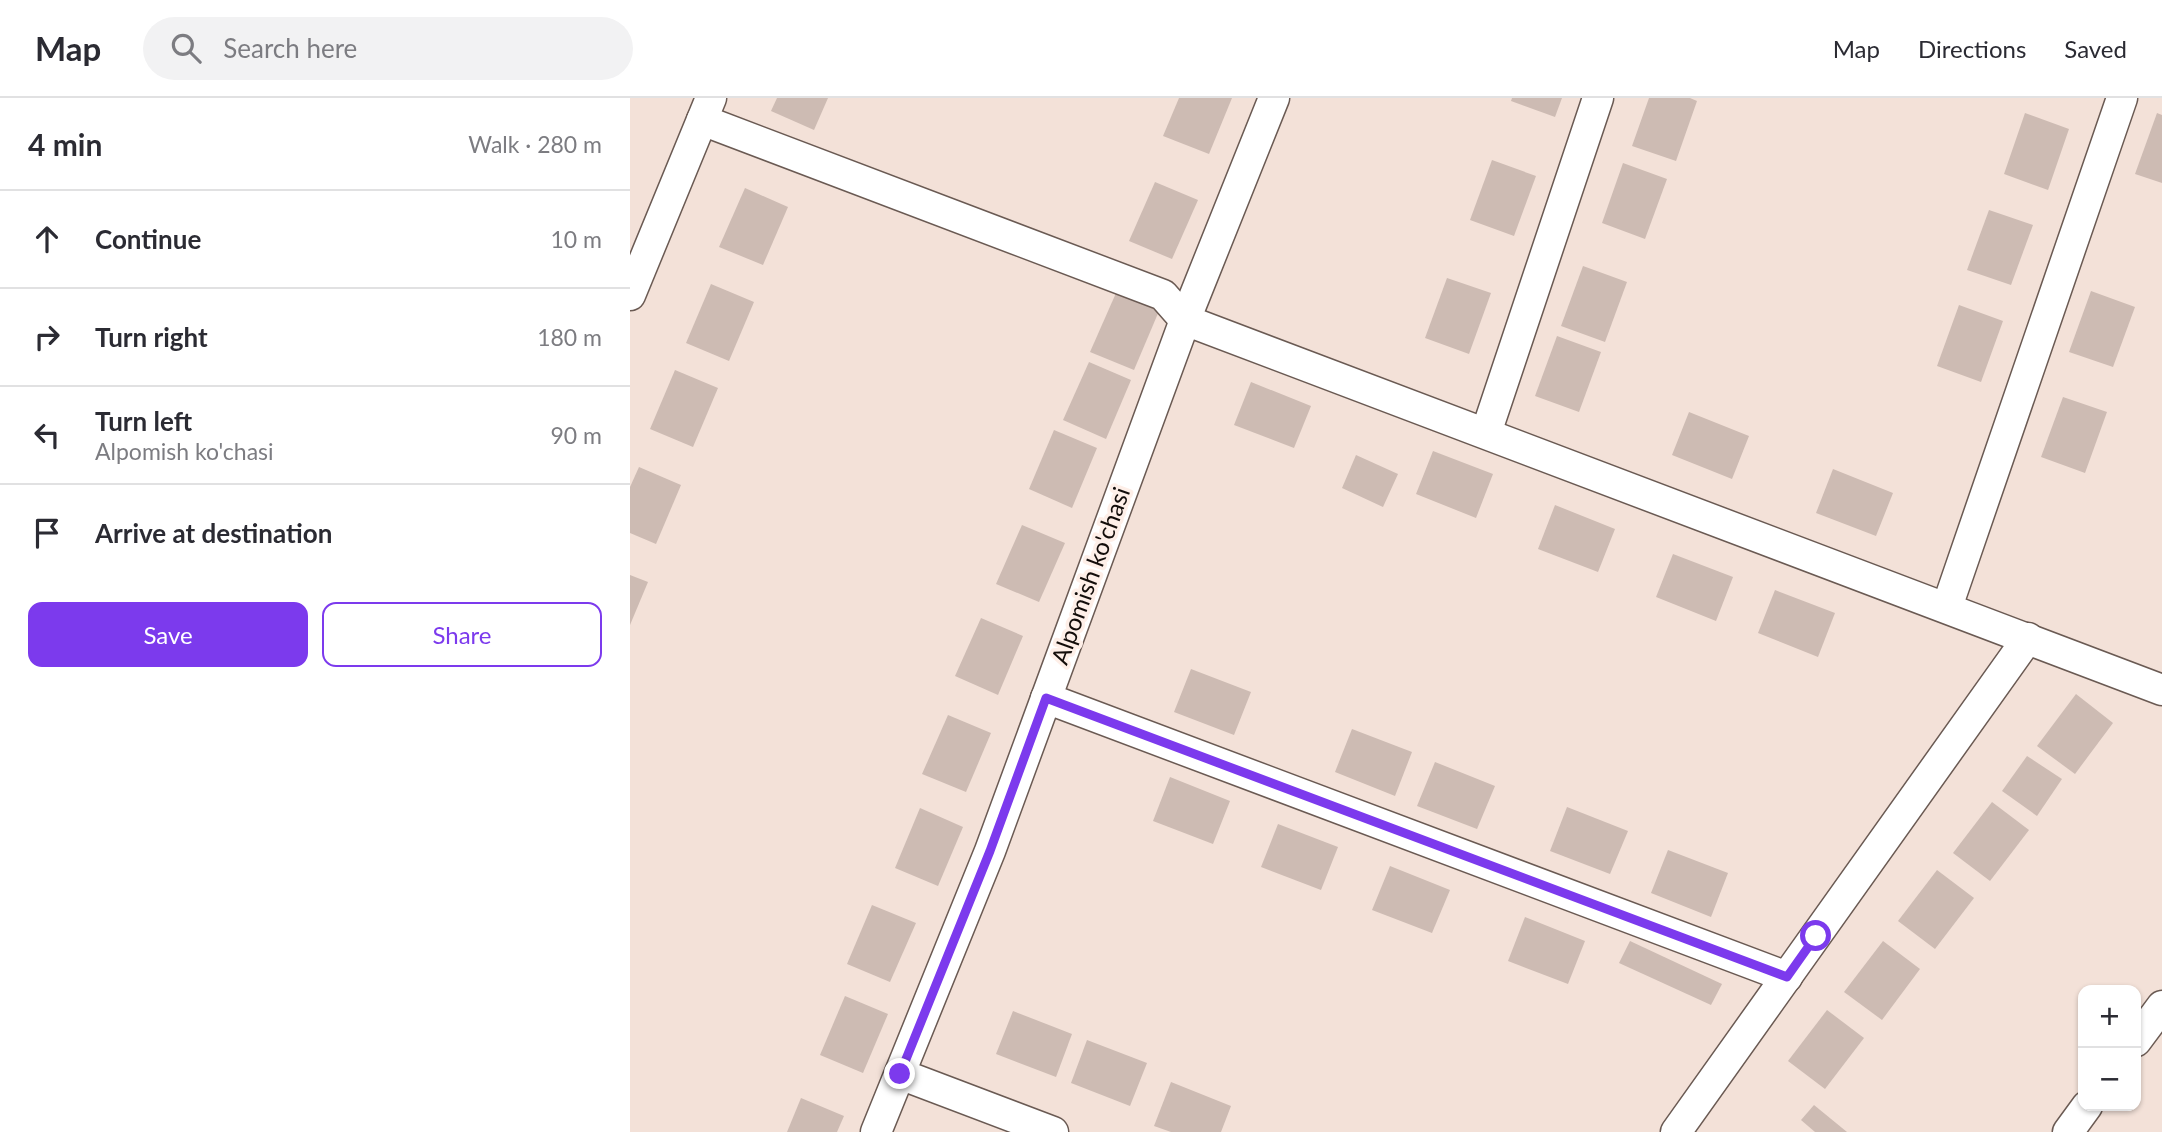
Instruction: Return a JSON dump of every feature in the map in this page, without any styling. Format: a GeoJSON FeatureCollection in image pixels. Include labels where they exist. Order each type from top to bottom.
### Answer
{"type":"FeatureCollection","features":[{"type":"Feature","properties":{"kind":"street","name":"Alpomish ko'chasi"},"geometry":{"type":"LineString","coordinates":[[876,1132],[990,851],[1185,320],[1274,98]]}},
{"type":"Feature","properties":{"kind":"street"},"geometry":{"type":"LineString","coordinates":[[1486,433],[1598,98]]}},
{"type":"Feature","properties":{"kind":"street"},"geometry":{"type":"LineString","coordinates":[[1947,607],[2122,98]]}},
{"type":"Feature","properties":{"kind":"street"},"geometry":{"type":"LineString","coordinates":[[630,295],[707,109],[1163,295],[1185,320],[2162,690]]}},
{"type":"Feature","properties":{"kind":"street"},"geometry":{"type":"LineString","coordinates":[[1676,1132],[2028,638]]}},
{"type":"Feature","properties":{"kind":"street"},"geometry":{"type":"LineString","coordinates":[[1046,698],[1787,977]]}},
{"type":"Feature","properties":{"kind":"street"},"geometry":{"type":"LineString","coordinates":[[2141,1034],[2162,1006]]}},
{"type":"Feature","properties":{"kind":"street"},"geometry":{"type":"LineString","coordinates":[[900,1074],[1053,1132]]}},
{"type":"Feature","properties":{"kind":"street"},"geometry":{"type":"LineString","coordinates":[[2068,1132],[2083,1111]]}},
{"type":"Feature","properties":{"kind":"building"},"geometry":{"type":"Polygon","coordinates":[[[777,98],[828,98],[814,130],[771,111],[777,98]]]}},
{"type":"Feature","properties":{"kind":"building"},"geometry":{"type":"Polygon","coordinates":[[[1179,98],[1232,98],[1209,154],[1163,136],[1179,98]]]}},
{"type":"Feature","properties":{"kind":"building"},"geometry":{"type":"Polygon","coordinates":[[[1512,98],[1562,98],[1555,117],[1511,101],[1512,98]]]}},
{"type":"Feature","properties":{"kind":"building"},"geometry":{"type":"Polygon","coordinates":[[[1649,98],[1690,98],[1697,101],[1676,161],[1632,146],[1649,98]]]}},
{"type":"Feature","properties":{"kind":"building"},"geometry":{"type":"Polygon","coordinates":[[[2025,113],[2069,129],[2048,190],[2004,174],[2025,113]]]}},
{"type":"Feature","properties":{"kind":"building"},"geometry":{"type":"Polygon","coordinates":[[[2157,113],[2162,115],[2162,183],[2135,174],[2157,113]]]}},
{"type":"Feature","properties":{"kind":"building"},"geometry":{"type":"Polygon","coordinates":[[[1492,160],[1536,176],[1514,236],[1470,220],[1492,160]]]}},
{"type":"Feature","properties":{"kind":"building"},"geometry":{"type":"Polygon","coordinates":[[[1623,163],[1667,179],[1645,239],[1602,223],[1623,163]]]}},
{"type":"Feature","properties":{"kind":"building"},"geometry":{"type":"Polygon","coordinates":[[[1155,182],[1198,200],[1172,259],[1129,241],[1155,182]]]}},
{"type":"Feature","properties":{"kind":"building"},"geometry":{"type":"Polygon","coordinates":[[[745,188],[788,207],[763,265],[719,247],[745,188]]]}},
{"type":"Feature","properties":{"kind":"building"},"geometry":{"type":"Polygon","coordinates":[[[1989,210],[2033,225],[2011,285],[1967,270],[1989,210]]]}},
{"type":"Feature","properties":{"kind":"building"},"geometry":{"type":"Polygon","coordinates":[[[1583,266],[1627,282],[1605,342],[1561,326],[1583,266]]]}},
{"type":"Feature","properties":{"kind":"building"},"geometry":{"type":"Polygon","coordinates":[[[1447,278],[1491,293],[1469,354],[1425,338],[1447,278]]]}},
{"type":"Feature","properties":{"kind":"building"},"geometry":{"type":"Polygon","coordinates":[[[711,284],[754,302],[729,361],[686,343],[711,284]]]}},
{"type":"Feature","properties":{"kind":"building"},"geometry":{"type":"Polygon","coordinates":[[[2091,291],[2135,307],[2113,367],[2069,352],[2091,291]]]}},
{"type":"Feature","properties":{"kind":"building"},"geometry":{"type":"Polygon","coordinates":[[[1116,293],[1159,311],[1134,370],[1090,352],[1116,293]]]}},
{"type":"Feature","properties":{"kind":"building"},"geometry":{"type":"Polygon","coordinates":[[[1959,305],[2003,321],[1981,382],[1937,366],[1959,305]]]}},
{"type":"Feature","properties":{"kind":"building"},"geometry":{"type":"Polygon","coordinates":[[[1557,336],[1601,352],[1579,412],[1535,396],[1557,336]]]}},
{"type":"Feature","properties":{"kind":"building"},"geometry":{"type":"Polygon","coordinates":[[[1089,362],[1131,380],[1106,439],[1063,420],[1089,362]]]}},
{"type":"Feature","properties":{"kind":"building"},"geometry":{"type":"Polygon","coordinates":[[[675,370],[718,388],[693,447],[650,429],[675,370]]]}},
{"type":"Feature","properties":{"kind":"building"},"geometry":{"type":"Polygon","coordinates":[[[1251,382],[1311,406],[1294,448],[1234,425],[1251,382]]]}},
{"type":"Feature","properties":{"kind":"building"},"geometry":{"type":"Polygon","coordinates":[[[2063,397],[2107,412],[2085,473],[2041,457],[2063,397]]]}},
{"type":"Feature","properties":{"kind":"building"},"geometry":{"type":"Polygon","coordinates":[[[1689,412],[1749,436],[1732,479],[1672,455],[1689,412]]]}},
{"type":"Feature","properties":{"kind":"building"},"geometry":{"type":"Polygon","coordinates":[[[1054,430],[1097,448],[1072,508],[1029,489],[1054,430]]]}},
{"type":"Feature","properties":{"kind":"building"},"geometry":{"type":"Polygon","coordinates":[[[1433,451],[1493,474],[1476,518],[1416,494],[1433,451]]]}},
{"type":"Feature","properties":{"kind":"building"},"geometry":{"type":"Polygon","coordinates":[[[1356,455],[1398,474],[1383,507],[1342,488],[1356,455]]]}},
{"type":"Feature","properties":{"kind":"building"},"geometry":{"type":"Polygon","coordinates":[[[639,467],[681,485],[656,544],[630,533],[630,487],[639,467]]]}},
{"type":"Feature","properties":{"kind":"building"},"geometry":{"type":"Polygon","coordinates":[[[1833,469],[1893,493],[1876,536],[1816,513],[1833,469]]]}},
{"type":"Feature","properties":{"kind":"building"},"geometry":{"type":"Polygon","coordinates":[[[1555,505],[1615,529],[1598,572],[1538,549],[1555,505]]]}},
{"type":"Feature","properties":{"kind":"building"},"geometry":{"type":"Polygon","coordinates":[[[1022,525],[1065,543],[1039,602],[996,584],[1022,525]]]}},
{"type":"Feature","properties":{"kind":"building"},"geometry":{"type":"Polygon","coordinates":[[[1673,554],[1733,577],[1716,621],[1656,597],[1673,554]]]}},
{"type":"Feature","properties":{"kind":"building"},"geometry":{"type":"Polygon","coordinates":[[[630,575],[648,582],[630,625],[630,575]]]}},
{"type":"Feature","properties":{"kind":"building"},"geometry":{"type":"Polygon","coordinates":[[[1775,590],[1835,613],[1818,657],[1758,633],[1775,590]]]}},
{"type":"Feature","properties":{"kind":"building"},"geometry":{"type":"Polygon","coordinates":[[[981,618],[1023,636],[998,695],[955,676],[981,618]]]}},
{"type":"Feature","properties":{"kind":"building"},"geometry":{"type":"Polygon","coordinates":[[[1191,669],[1251,692],[1234,735],[1174,712],[1191,669]]]}},
{"type":"Feature","properties":{"kind":"building"},"geometry":{"type":"Polygon","coordinates":[[[2076,694],[2113,723],[2075,774],[2037,746],[2076,694]]]}},
{"type":"Feature","properties":{"kind":"building"},"geometry":{"type":"Polygon","coordinates":[[[948,715],[991,733],[966,792],[922,774],[948,715]]]}},
{"type":"Feature","properties":{"kind":"building"},"geometry":{"type":"Polygon","coordinates":[[[1352,729],[1412,752],[1395,796],[1335,772],[1352,729]]]}},
{"type":"Feature","properties":{"kind":"building"},"geometry":{"type":"Polygon","coordinates":[[[2027,756],[2062,779],[2037,816],[2002,791],[2027,756]]]}},
{"type":"Feature","properties":{"kind":"building"},"geometry":{"type":"Polygon","coordinates":[[[1435,762],[1495,786],[1477,829],[1417,806],[1435,762]]]}},
{"type":"Feature","properties":{"kind":"building"},"geometry":{"type":"Polygon","coordinates":[[[1170,777],[1230,801],[1213,844],[1153,821],[1170,777]]]}},
{"type":"Feature","properties":{"kind":"building"},"geometry":{"type":"Polygon","coordinates":[[[1992,802],[2029,830],[1990,881],[1953,853],[1992,802]]]}},
{"type":"Feature","properties":{"kind":"building"},"geometry":{"type":"Polygon","coordinates":[[[1567,807],[1628,831],[1610,874],[1550,851],[1567,807]]]}},
{"type":"Feature","properties":{"kind":"building"},"geometry":{"type":"Polygon","coordinates":[[[920,808],[963,827],[938,886],[895,868],[920,808]]]}},
{"type":"Feature","properties":{"kind":"building"},"geometry":{"type":"Polygon","coordinates":[[[1278,824],[1338,847],[1321,890],[1261,867],[1278,824]]]}},
{"type":"Feature","properties":{"kind":"building"},"geometry":{"type":"Polygon","coordinates":[[[1668,850],[1728,873],[1711,917],[1651,893],[1668,850]]]}},
{"type":"Feature","properties":{"kind":"building"},"geometry":{"type":"Polygon","coordinates":[[[1390,866],[1450,890],[1432,933],[1372,910],[1390,866]]]}},
{"type":"Feature","properties":{"kind":"building"},"geometry":{"type":"Polygon","coordinates":[[[1937,870],[1974,898],[1935,949],[1898,921],[1937,870]]]}},
{"type":"Feature","properties":{"kind":"building"},"geometry":{"type":"Polygon","coordinates":[[[872,905],[916,923],[890,982],[847,964],[872,905]]]}},
{"type":"Feature","properties":{"kind":"building"},"geometry":{"type":"Polygon","coordinates":[[[1525,917],[1585,941],[1568,984],[1508,961],[1525,917]]]}},
{"type":"Feature","properties":{"kind":"building"},"geometry":{"type":"Polygon","coordinates":[[[1630,941],[1722,984],[1711,1005],[1619,963],[1630,941]]]}},
{"type":"Feature","properties":{"kind":"building"},"geometry":{"type":"Polygon","coordinates":[[[1883,941],[1920,969],[1882,1020],[1844,992],[1883,941]]]}},
{"type":"Feature","properties":{"kind":"building"},"geometry":{"type":"Polygon","coordinates":[[[845,996],[888,1014],[863,1073],[820,1055],[845,996]]]}},
{"type":"Feature","properties":{"kind":"building"},"geometry":{"type":"Polygon","coordinates":[[[1827,1010],[1864,1038],[1825,1089],[1788,1061],[1827,1010]]]}},
{"type":"Feature","properties":{"kind":"building"},"geometry":{"type":"Polygon","coordinates":[[[1013,1011],[1072,1034],[1056,1077],[996,1054],[1013,1011]]]}},
{"type":"Feature","properties":{"kind":"building"},"geometry":{"type":"Polygon","coordinates":[[[1087,1040],[1147,1063],[1130,1106],[1071,1083],[1087,1040]]]}},
{"type":"Feature","properties":{"kind":"building"},"geometry":{"type":"Polygon","coordinates":[[[1171,1082],[1231,1106],[1221,1132],[1171,1132],[1154,1126],[1171,1082]]]}},
{"type":"Feature","properties":{"kind":"building"},"geometry":{"type":"Polygon","coordinates":[[[801,1098],[844,1116],[837,1132],[787,1132],[801,1098]]]}},
{"type":"Feature","properties":{"kind":"building"},"geometry":{"type":"Polygon","coordinates":[[[1814,1105],[1847,1132],[1815,1132],[1801,1120],[1814,1105]]]}},
{"type":"Feature","properties":{"kind":"route"},"geometry":{"type":"LineString","coordinates":[[900,1074],[990,851],[1046,698],[1787,977],[1816,936]]}}]}
